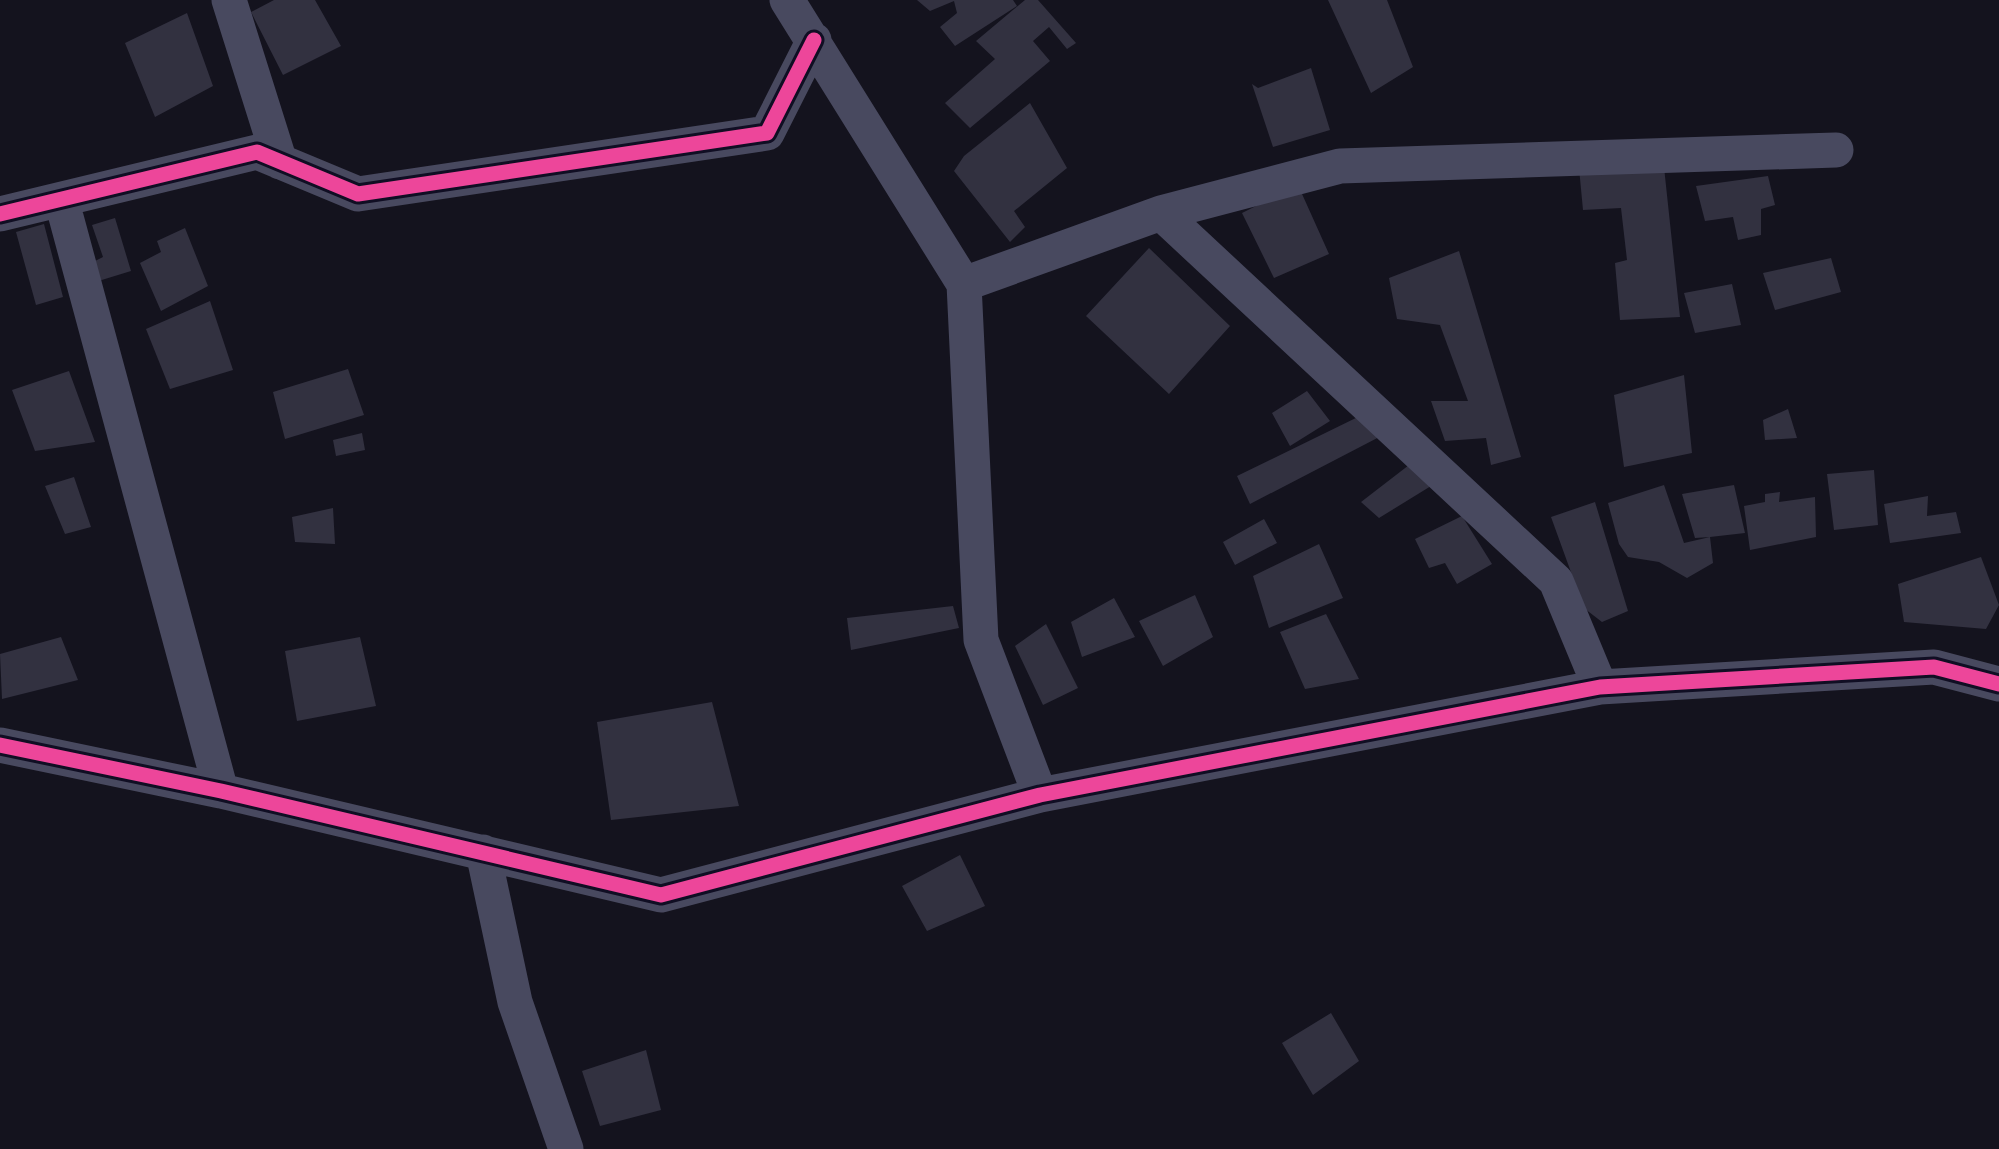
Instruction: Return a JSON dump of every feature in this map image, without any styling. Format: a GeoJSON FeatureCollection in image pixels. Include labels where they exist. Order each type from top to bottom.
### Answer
{"type":"FeatureCollection","features":[{"type":"Feature","properties":{"kind":"street"},"geometry":{"type":"LineString","coordinates":[[229,0],[280,162]]}},
{"type":"Feature","properties":{"kind":"street"},"geometry":{"type":"LineString","coordinates":[[787,0],[964,284],[981,640],[1040,795]]}},
{"type":"Feature","properties":{"kind":"street"},"geometry":{"type":"LineString","coordinates":[[0,214],[257,152],[358,194],[768,133],[814,40]]}},
{"type":"Feature","properties":{"kind":"street"},"geometry":{"type":"LineString","coordinates":[[964,284],[1162,213],[1340,166],[1836,150]]}},
{"type":"Feature","properties":{"kind":"street"},"geometry":{"type":"LineString","coordinates":[[62,202],[221,791]]}},
{"type":"Feature","properties":{"kind":"street"},"geometry":{"type":"LineString","coordinates":[[1162,213],[1556,581],[1600,687]]}},
{"type":"Feature","properties":{"kind":"street"},"geometry":{"type":"LineString","coordinates":[[0,745],[221,791],[660,895],[1040,795],[1600,687],[1934,666],[1999,684]]}},
{"type":"Feature","properties":{"kind":"street"},"geometry":{"type":"LineString","coordinates":[[482,852],[514,1002],[566,1149]]}},
{"type":"Feature","properties":{"kind":"building"},"geometry":{"type":"Polygon","coordinates":[[[274,0],[315,0],[341,46],[283,75],[251,12],[274,0]]]}},
{"type":"Feature","properties":{"kind":"building"},"geometry":{"type":"Polygon","coordinates":[[[917,0],[1013,0],[1017,6],[955,46],[940,27],[957,13],[954,1],[930,11],[917,0]]]}},
{"type":"Feature","properties":{"kind":"building"},"geometry":{"type":"Polygon","coordinates":[[[1025,0],[1038,0],[1076,43],[1067,49],[1049,27],[1033,41],[1050,61],[970,128],[945,103],[995,59],[976,41],[1025,0]]]}},
{"type":"Feature","properties":{"kind":"building"},"geometry":{"type":"Polygon","coordinates":[[[1328,0],[1387,0],[1413,67],[1371,93],[1328,0]]]}},
{"type":"Feature","properties":{"kind":"building"},"geometry":{"type":"Polygon","coordinates":[[[187,13],[213,86],[155,117],[125,43],[187,13]]]}},
{"type":"Feature","properties":{"kind":"building"},"geometry":{"type":"Polygon","coordinates":[[[1311,68],[1330,130],[1273,147],[1252,84],[1258,88],[1311,68]]]}},
{"type":"Feature","properties":{"kind":"building"},"geometry":{"type":"Polygon","coordinates":[[[1030,103],[1067,168],[1014,211],[1025,227],[1010,242],[954,171],[964,156],[1030,103]]]}},
{"type":"Feature","properties":{"kind":"building"},"geometry":{"type":"Polygon","coordinates":[[[1664,167],[1680,317],[1620,320],[1615,263],[1627,260],[1621,208],[1583,210],[1579,168],[1664,167]]]}},
{"type":"Feature","properties":{"kind":"building"},"geometry":{"type":"Polygon","coordinates":[[[1768,176],[1775,205],[1761,209],[1761,235],[1738,240],[1733,217],[1705,221],[1696,186],[1768,176]]]}},
{"type":"Feature","properties":{"kind":"building"},"geometry":{"type":"Polygon","coordinates":[[[1298,185],[1329,254],[1274,278],[1242,213],[1298,185]]]}},
{"type":"Feature","properties":{"kind":"building"},"geometry":{"type":"Polygon","coordinates":[[[115,218],[131,271],[92,283],[89,264],[103,257],[92,225],[115,218]]]}},
{"type":"Feature","properties":{"kind":"building"},"geometry":{"type":"Polygon","coordinates":[[[44,224],[63,297],[36,305],[16,232],[44,224]]]}},
{"type":"Feature","properties":{"kind":"building"},"geometry":{"type":"Polygon","coordinates":[[[185,228],[208,286],[161,311],[140,263],[161,252],[157,241],[185,228]]]}},
{"type":"Feature","properties":{"kind":"building"},"geometry":{"type":"Polygon","coordinates":[[[1149,248],[1230,326],[1169,394],[1086,316],[1149,248]]]}},
{"type":"Feature","properties":{"kind":"building"},"geometry":{"type":"Polygon","coordinates":[[[1459,251],[1521,457],[1491,465],[1486,438],[1445,441],[1431,401],[1468,401],[1440,325],[1397,319],[1389,278],[1459,251]]]}},
{"type":"Feature","properties":{"kind":"building"},"geometry":{"type":"Polygon","coordinates":[[[1831,258],[1841,292],[1775,310],[1763,273],[1831,258]]]}},
{"type":"Feature","properties":{"kind":"building"},"geometry":{"type":"Polygon","coordinates":[[[1732,284],[1741,325],[1695,333],[1684,293],[1732,284]]]}},
{"type":"Feature","properties":{"kind":"building"},"geometry":{"type":"Polygon","coordinates":[[[210,301],[233,370],[170,389],[146,329],[210,301]]]}},
{"type":"Feature","properties":{"kind":"building"},"geometry":{"type":"Polygon","coordinates":[[[348,369],[364,415],[285,439],[273,392],[348,369]]]}},
{"type":"Feature","properties":{"kind":"building"},"geometry":{"type":"Polygon","coordinates":[[[69,371],[95,442],[35,451],[12,390],[69,371]]]}},
{"type":"Feature","properties":{"kind":"building"},"geometry":{"type":"Polygon","coordinates":[[[1684,375],[1692,453],[1624,467],[1614,395],[1684,375]]]}},
{"type":"Feature","properties":{"kind":"building"},"geometry":{"type":"Polygon","coordinates":[[[1307,391],[1330,421],[1290,446],[1272,413],[1307,391]]]}},
{"type":"Feature","properties":{"kind":"building"},"geometry":{"type":"Polygon","coordinates":[[[1788,409],[1797,438],[1765,440],[1763,420],[1788,409]]]}},
{"type":"Feature","properties":{"kind":"building"},"geometry":{"type":"Polygon","coordinates":[[[1364,414],[1385,434],[1250,504],[1237,476],[1364,414]]]}},
{"type":"Feature","properties":{"kind":"building"},"geometry":{"type":"Polygon","coordinates":[[[362,433],[365,450],[336,456],[333,440],[362,433]]]}},
{"type":"Feature","properties":{"kind":"building"},"geometry":{"type":"Polygon","coordinates":[[[1409,465],[1431,486],[1379,518],[1361,502],[1409,465]]]}},
{"type":"Feature","properties":{"kind":"building"},"geometry":{"type":"Polygon","coordinates":[[[1874,470],[1878,525],[1834,530],[1827,474],[1874,470]]]}},
{"type":"Feature","properties":{"kind":"building"},"geometry":{"type":"Polygon","coordinates":[[[74,477],[91,527],[65,534],[45,486],[74,477]]]}},
{"type":"Feature","properties":{"kind":"building"},"geometry":{"type":"Polygon","coordinates":[[[1664,485],[1684,543],[1710,537],[1713,563],[1687,578],[1659,562],[1628,557],[1619,544],[1608,503],[1664,485]]]}},
{"type":"Feature","properties":{"kind":"building"},"geometry":{"type":"Polygon","coordinates":[[[1734,485],[1745,533],[1695,538],[1682,494],[1734,485]]]}},
{"type":"Feature","properties":{"kind":"building"},"geometry":{"type":"Polygon","coordinates":[[[1780,492],[1779,502],[1815,497],[1816,537],[1750,550],[1744,506],[1765,502],[1765,494],[1780,492]]]}},
{"type":"Feature","properties":{"kind":"building"},"geometry":{"type":"Polygon","coordinates":[[[1928,496],[1927,516],[1956,512],[1961,533],[1890,543],[1884,504],[1928,496]]]}},
{"type":"Feature","properties":{"kind":"building"},"geometry":{"type":"Polygon","coordinates":[[[1595,502],[1628,611],[1602,622],[1576,602],[1572,575],[1551,517],[1595,502]]]}},
{"type":"Feature","properties":{"kind":"building"},"geometry":{"type":"Polygon","coordinates":[[[333,508],[335,544],[295,542],[292,517],[333,508]]]}},
{"type":"Feature","properties":{"kind":"building"},"geometry":{"type":"Polygon","coordinates":[[[1462,516],[1492,564],[1457,584],[1445,563],[1429,568],[1415,539],[1462,516]]]}},
{"type":"Feature","properties":{"kind":"building"},"geometry":{"type":"Polygon","coordinates":[[[1264,519],[1277,543],[1235,565],[1223,542],[1264,519]]]}},
{"type":"Feature","properties":{"kind":"building"},"geometry":{"type":"Polygon","coordinates":[[[1319,544],[1343,598],[1269,628],[1253,576],[1319,544]]]}},
{"type":"Feature","properties":{"kind":"building"},"geometry":{"type":"Polygon","coordinates":[[[1981,557],[1999,605],[1986,629],[1904,622],[1898,584],[1981,557]]]}},
{"type":"Feature","properties":{"kind":"building"},"geometry":{"type":"Polygon","coordinates":[[[1195,595],[1213,637],[1163,666],[1139,621],[1195,595]]]}},
{"type":"Feature","properties":{"kind":"building"},"geometry":{"type":"Polygon","coordinates":[[[1114,598],[1135,637],[1082,657],[1071,622],[1114,598]]]}},
{"type":"Feature","properties":{"kind":"building"},"geometry":{"type":"Polygon","coordinates":[[[953,606],[959,628],[851,650],[847,618],[953,606]]]}},
{"type":"Feature","properties":{"kind":"building"},"geometry":{"type":"Polygon","coordinates":[[[1326,614],[1359,679],[1305,689],[1280,632],[1326,614]]]}},
{"type":"Feature","properties":{"kind":"building"},"geometry":{"type":"Polygon","coordinates":[[[1046,624],[1078,688],[1043,705],[1015,646],[1046,624]]]}},
{"type":"Feature","properties":{"kind":"building"},"geometry":{"type":"Polygon","coordinates":[[[61,637],[78,680],[2,699],[0,654],[61,637]]]}},
{"type":"Feature","properties":{"kind":"building"},"geometry":{"type":"Polygon","coordinates":[[[360,637],[376,706],[297,721],[285,651],[360,637]]]}},
{"type":"Feature","properties":{"kind":"building"},"geometry":{"type":"Polygon","coordinates":[[[712,702],[739,806],[611,820],[597,722],[712,702]]]}},
{"type":"Feature","properties":{"kind":"building"},"geometry":{"type":"Polygon","coordinates":[[[960,855],[985,906],[927,931],[902,886],[960,855]]]}},
{"type":"Feature","properties":{"kind":"building"},"geometry":{"type":"Polygon","coordinates":[[[1331,1013],[1359,1061],[1313,1095],[1282,1043],[1331,1013]]]}},
{"type":"Feature","properties":{"kind":"building"},"geometry":{"type":"Polygon","coordinates":[[[646,1050],[661,1110],[600,1126],[582,1071],[646,1050]]]}},
{"type":"Feature","properties":{"kind":"cycle path"},"geometry":{"type":"LineString","coordinates":[[0,214],[257,152],[358,194],[767,133],[814,40]]}},
{"type":"Feature","properties":{"kind":"cycle path"},"geometry":{"type":"LineString","coordinates":[[0,745],[221,791],[661,895],[1040,795],[1600,687],[1934,667],[1999,684]]}}]}
